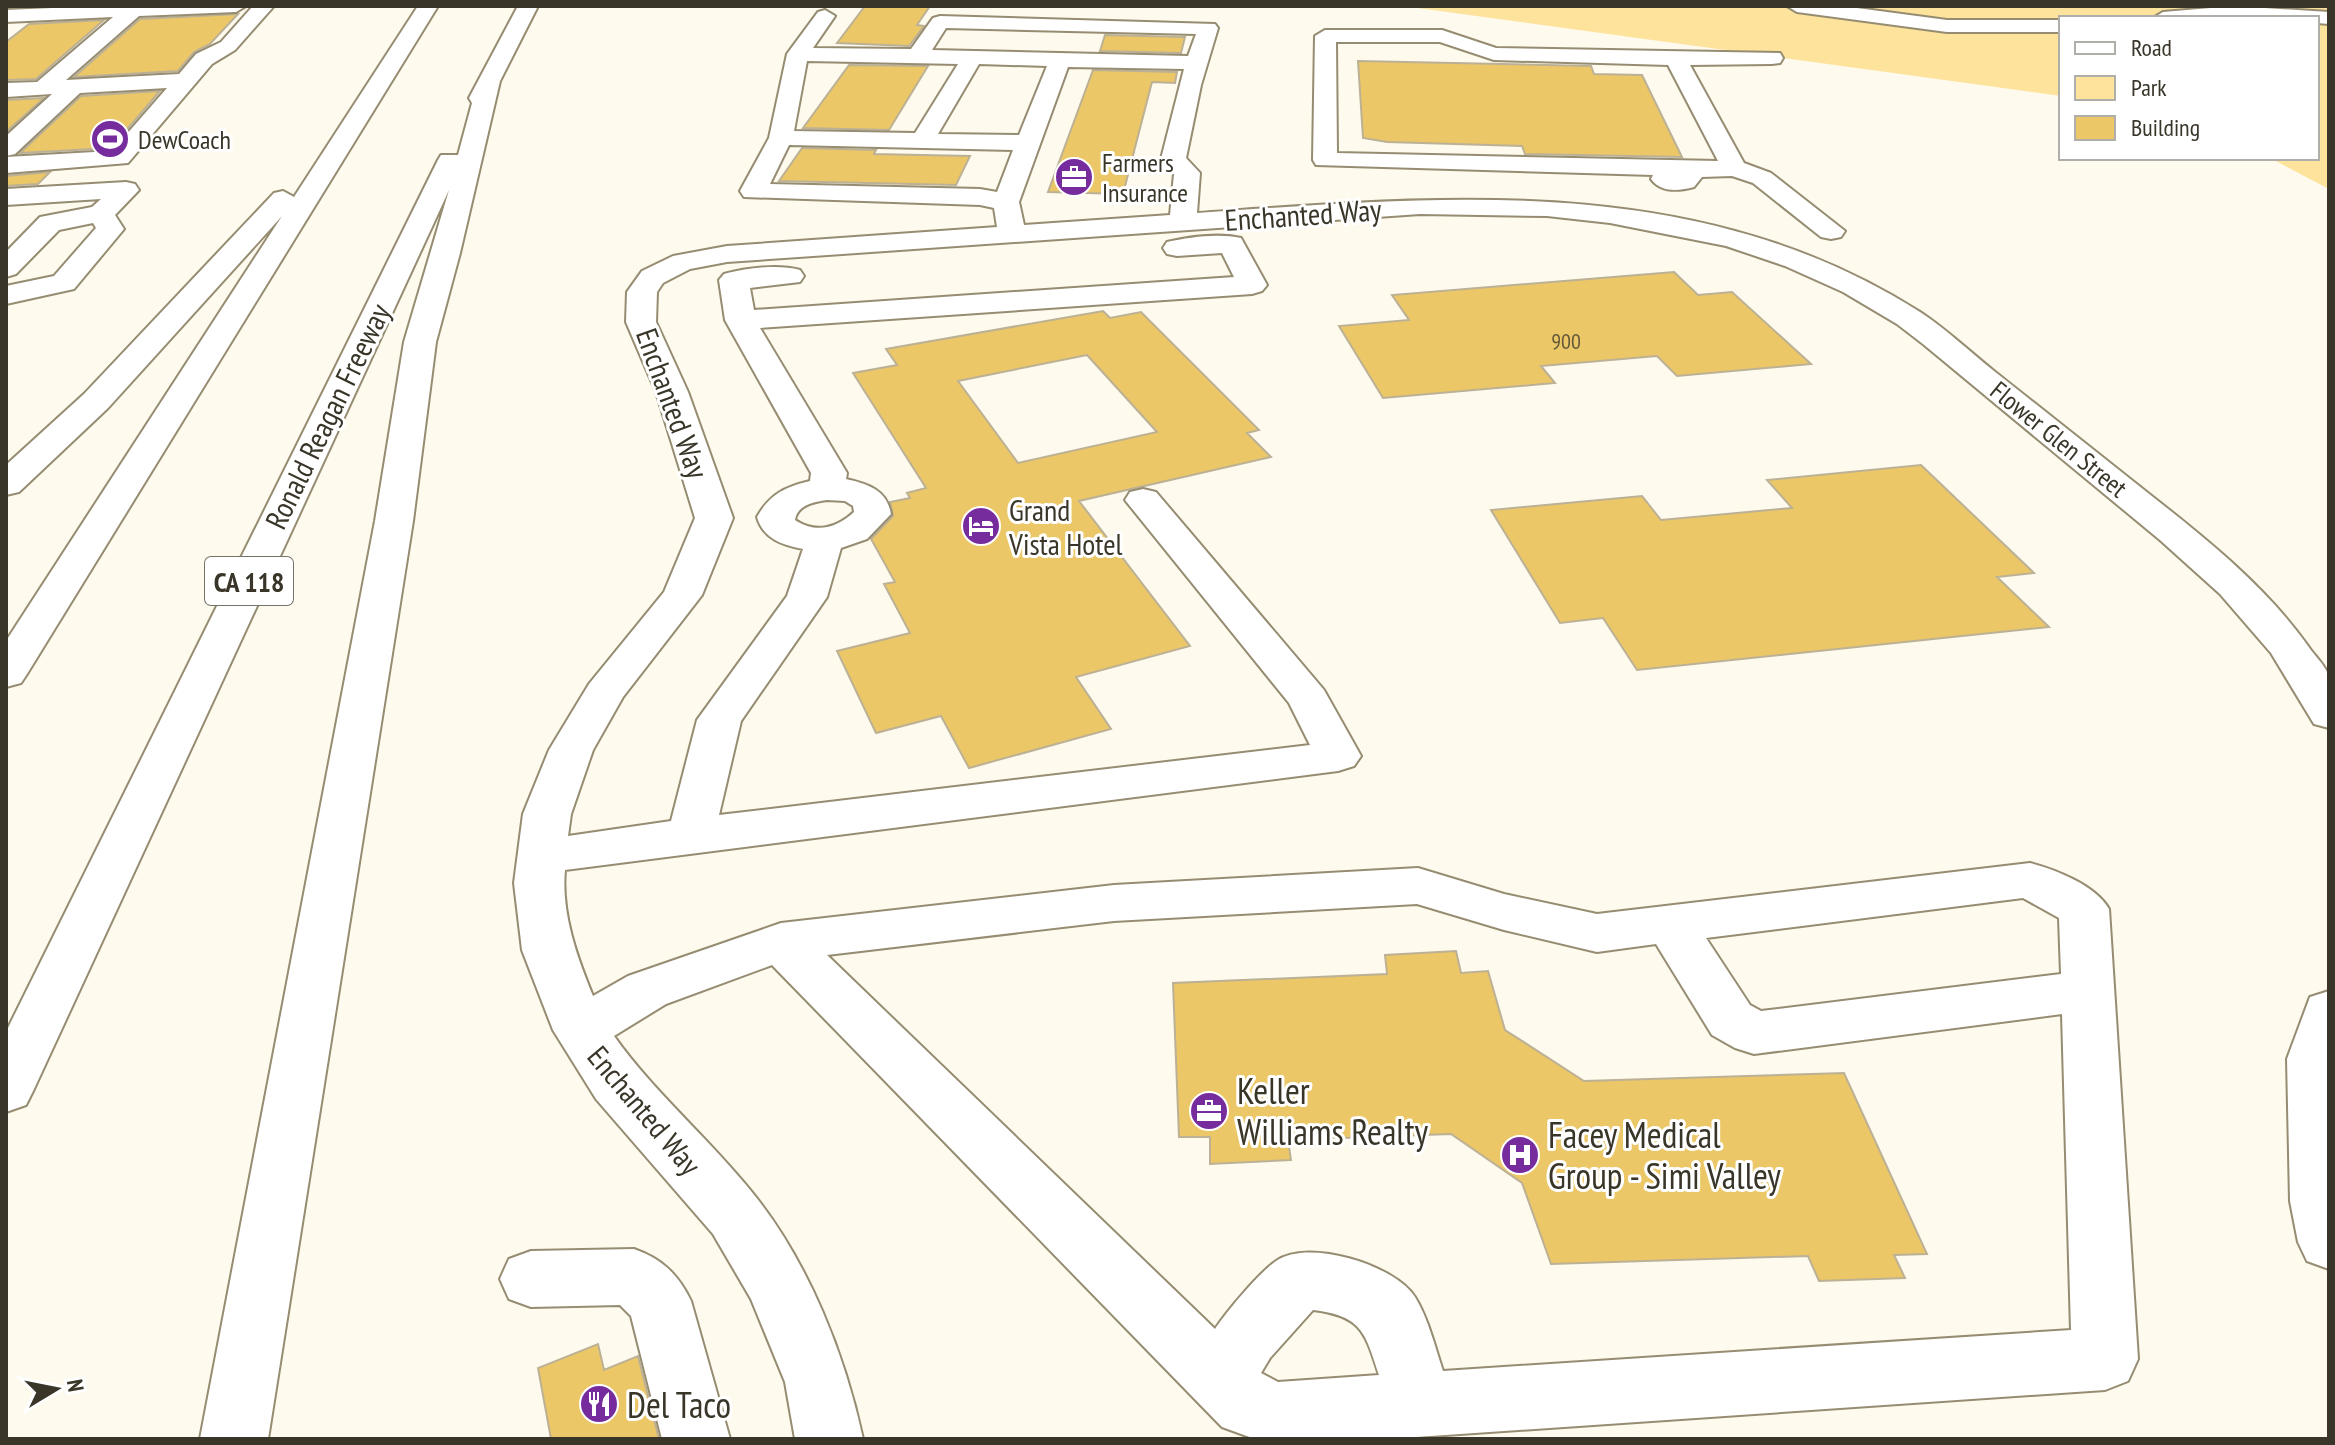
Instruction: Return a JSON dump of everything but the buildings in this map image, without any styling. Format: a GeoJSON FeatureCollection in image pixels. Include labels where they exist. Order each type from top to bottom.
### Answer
{"type":"FeatureCollection","features":[{"type":"Feature","properties":{"kind":"main road"},"geometry":{"type":"LineString","coordinates":[[7,16],[236,6]]}},
{"type":"Feature","properties":{"kind":"main road"},"geometry":{"type":"LineString","coordinates":[[6,165],[119,158],[204,59],[228,46],[264,6]]}},
{"type":"Feature","properties":{"kind":"main road"},"geometry":{"type":"LineString","coordinates":[[6,674],[428,6]]}},
{"type":"Feature","properties":{"kind":"main road","name":"Ronald Reagan Freeway"},"geometry":{"type":"LineString","coordinates":[[6,1089],[491,73],[528,6]]}},
{"type":"Feature","properties":{"kind":"main road"},"geometry":{"type":"LineString","coordinates":[[1797,6],[1947,26],[2059,26]]}},
{"type":"Feature","properties":{"kind":"main road"},"geometry":{"type":"LineString","coordinates":[[43,88],[133,11]]}},
{"type":"Feature","properties":{"kind":"main road"},"geometry":{"type":"LineString","coordinates":[[2187,16],[2234,12],[2297,16]]}},
{"type":"Feature","properties":{"kind":"main road"},"geometry":{"type":"LineString","coordinates":[[825,16],[798,54],[781,138],[753,191],[980,197],[1009,218],[1028,143],[1060,60]]}},
{"type":"Feature","properties":{"kind":"main road"},"geometry":{"type":"LineString","coordinates":[[917,56],[940,22],[1208,28],[1173,159],[1187,173],[1183,222]]}},
{"type":"Feature","properties":{"kind":"main road"},"geometry":{"type":"LineString","coordinates":[[1772,58],[1494,54],[1442,36],[1325,36],[1325,160],[1678,176],[1734,168],[1762,178],[1831,231]]}},
{"type":"Feature","properties":{"kind":"main road"},"geometry":{"type":"LineString","coordinates":[[798,54],[1197,63]]}},
{"type":"Feature","properties":{"kind":"main road"},"geometry":{"type":"LineString","coordinates":[[922,141],[972,58]]}},
{"type":"Feature","properties":{"kind":"main road"},"geometry":{"type":"LineString","coordinates":[[1676,59],[1734,168]]}},
{"type":"Feature","properties":{"kind":"main road"},"geometry":{"type":"LineString","coordinates":[[234,1439],[394,521],[420,342],[446,253],[491,73]]}},
{"type":"Feature","properties":{"kind":"main road"},"geometry":{"type":"LineString","coordinates":[[6,90],[186,80]]}},
{"type":"Feature","properties":{"kind":"main road"},"geometry":{"type":"LineString","coordinates":[[6,149],[74,86]]}},
{"type":"Feature","properties":{"kind":"main road"},"geometry":{"type":"LineString","coordinates":[[6,484],[96,401],[367,105]]}},
{"type":"Feature","properties":{"kind":"main road"},"geometry":{"type":"LineString","coordinates":[[781,138],[1028,143]]}},
{"type":"Feature","properties":{"kind":"main road"},"geometry":{"type":"LineString","coordinates":[[1642,219],[1678,176]]}},
{"type":"Feature","properties":{"kind":"main road"},"geometry":{"type":"LineString","coordinates":[[6,197],[126,190],[101,214],[50,223],[9,291]]}},
{"type":"Feature","properties":{"kind":"main road","name":"Enchanted Way"},"geometry":{"type":"LineString","coordinates":[[829,1439],[818,1382],[777,1285],[734,1215],[616,1083],[580,1030],[548,950],[539,883],[542,856],[547,814],[571,750],[604,693],[682,595],[714,518],[672,392],[641,322],[642,292],[652,277],[683,262],[727,254],[1009,218],[1183,222],[1469,205],[1567,209],[1642,219],[1730,239]]}},
{"type":"Feature","properties":{"kind":"main road"},"geometry":{"type":"LineString","coordinates":[[9,291],[64,283],[110,229],[101,214]]}},
{"type":"Feature","properties":{"kind":"main road","name":"Flower Glen Street"},"geometry":{"type":"LineString","coordinates":[[1730,239],[1800,262],[1857,287],[1910,319],[2215,568],[2285,642],[2320,694],[2329,714]]}},
{"type":"Feature","properties":{"kind":"main road"},"geometry":{"type":"LineString","coordinates":[[740,320],[1252,285],[1231,244],[734,280],[740,320],[829,473],[827,489]]}},
{"type":"Feature","properties":{"kind":"main road"},"geometry":{"type":"LineString","coordinates":[[827,489],[843,489],[867,498],[873,506],[873,514],[856,531],[825,539],[795,537],[778,525],[776,517],[787,502],[812,491],[827,489]]}},
{"type":"Feature","properties":{"kind":"main road"},"geometry":{"type":"LineString","coordinates":[[542,856],[1338,756],[1309,699],[1143,500]]}},
{"type":"Feature","properties":{"kind":"main road"},"geometry":{"type":"LineString","coordinates":[[714,518],[776,517]]}},
{"type":"Feature","properties":{"kind":"main road"},"geometry":{"type":"LineString","coordinates":[[691,835],[719,720],[807,597],[825,539]]}},
{"type":"Feature","properties":{"kind":"main road"},"geometry":{"type":"LineString","coordinates":[[580,1030],[647,990],[781,942],[1114,903],[1418,886],[1504,912],[1597,933],[2030,880],[2084,909],[2105,1359],[1278,1414],[1246,1404],[781,942]]}},
{"type":"Feature","properties":{"kind":"main road"},"geometry":{"type":"LineString","coordinates":[[1670,924],[1731,1020],[1754,1033],[2087,991]]}},
{"type":"Feature","properties":{"kind":"main road"},"geometry":{"type":"LineString","coordinates":[[2329,1012],[2315,1059],[2320,1201],[2329,1242]]}},
{"type":"Feature","properties":{"kind":"main road"},"geometry":{"type":"LineString","coordinates":[[531,1279],[634,1277],[659,1301],[696,1439]]}},
{"type":"Feature","properties":{"kind":"main road"},"geometry":{"type":"LineString","coordinates":[[1221,1379],[1247,1337],[1299,1280],[1352,1286],[1391,1315],[1422,1405]]}},
{"type":"Feature","properties":{"kind":"green space"},"geometry":{"type":"Polygon","coordinates":[[[1403,6],[2329,6],[2329,189],[2274,160],[2319,160],[2319,16],[2059,16],[2059,96],[1403,6]]]}},
{"type":"Feature","properties":{"kind":"place","name":"DewCoach"},"geometry":{"type":"Point","coordinates":[110,139]}},
{"type":"Feature","properties":{"kind":"place","name":"Farmers Insurance"},"geometry":{"type":"Point","coordinates":[1074,177]}},
{"type":"Feature","properties":{"kind":"place","name":"Grand Vista Hotel"},"geometry":{"type":"Point","coordinates":[981,526]}},
{"type":"Feature","properties":{"kind":"place","name":"Keller Williams Realty"},"geometry":{"type":"Point","coordinates":[1209,1111]}},
{"type":"Feature","properties":{"kind":"place","name":"Facey Medical Group - Simi Valley"},"geometry":{"type":"Point","coordinates":[1520,1155]}},
{"type":"Feature","properties":{"kind":"place","name":"Del Taco"},"geometry":{"type":"Point","coordinates":[599,1404]}}]}
